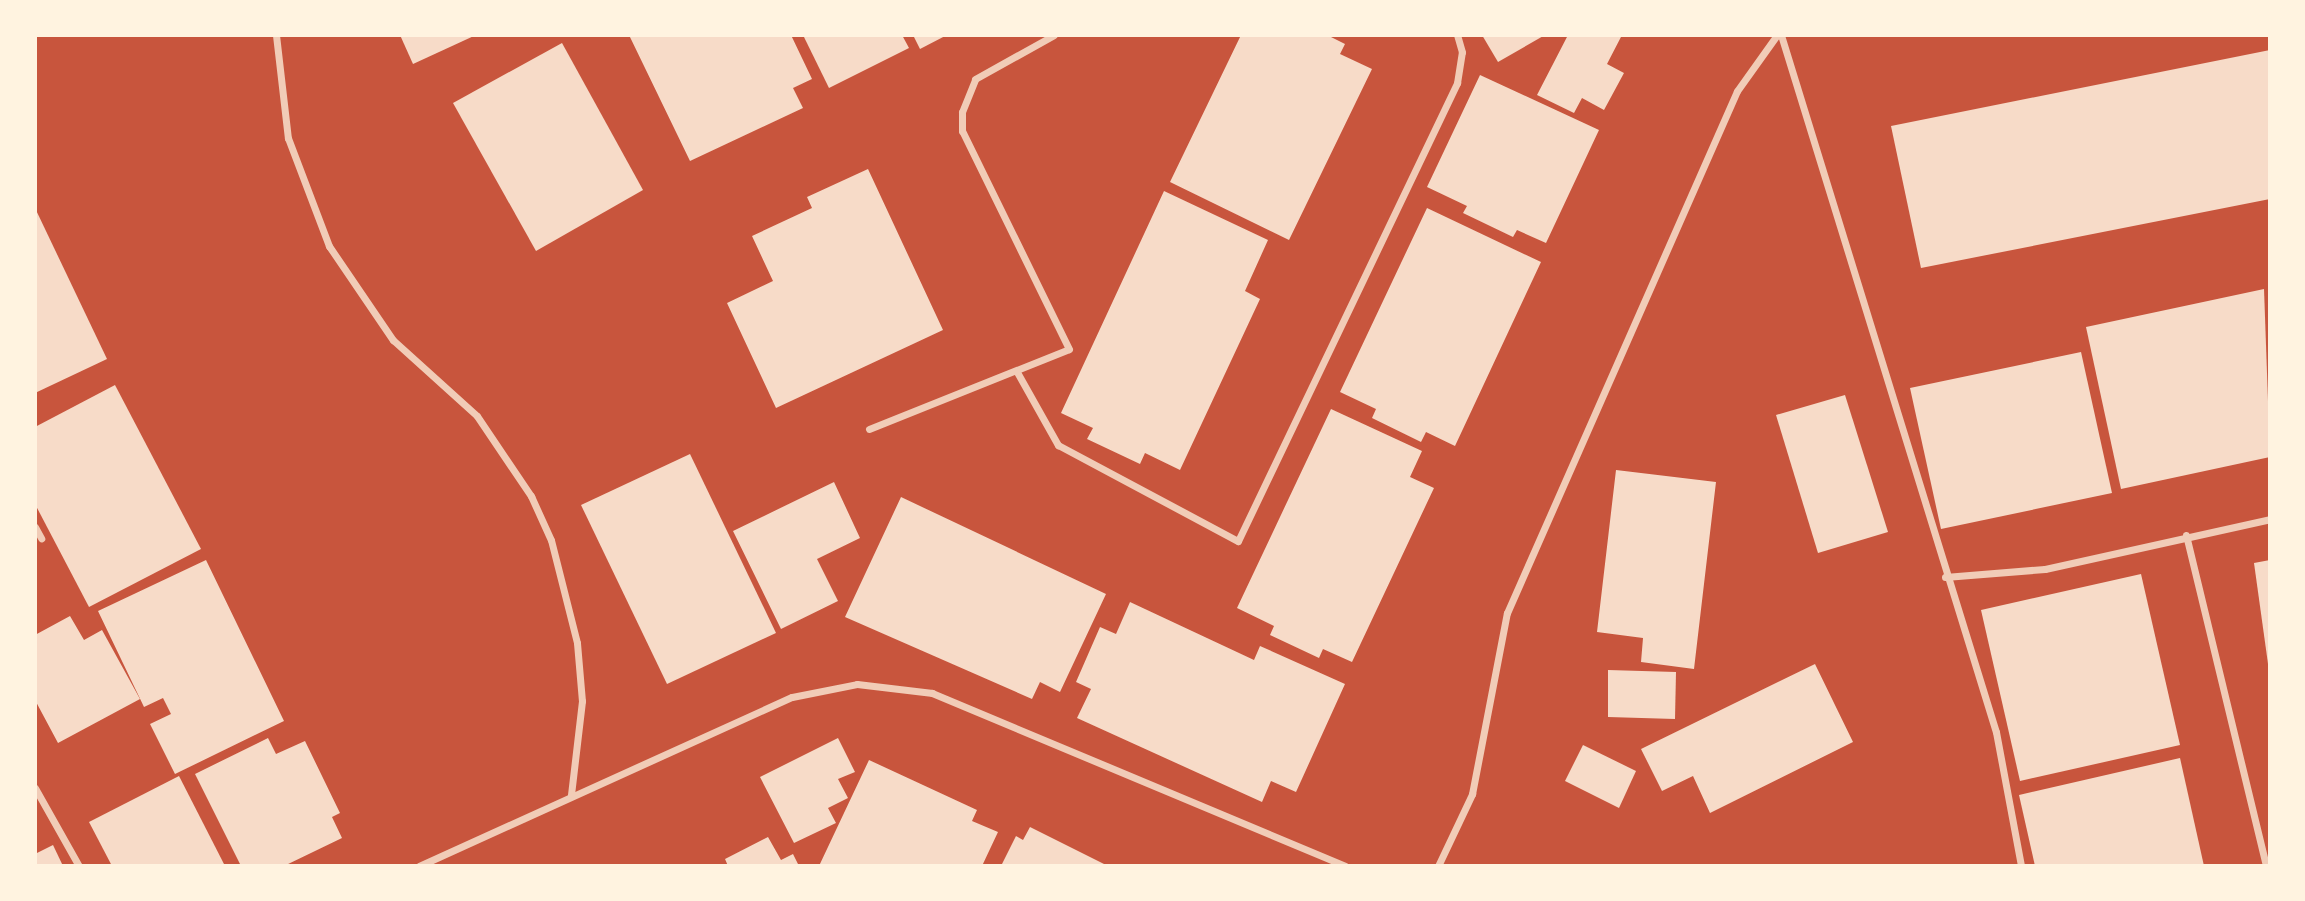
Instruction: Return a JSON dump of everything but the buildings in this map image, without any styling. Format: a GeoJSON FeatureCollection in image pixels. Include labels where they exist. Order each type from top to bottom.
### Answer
{"type":"FeatureCollection","features":[{"type":"Feature","properties":{"kind":"street"},"geometry":{"type":"LineString","coordinates":[[276,35],[288,138],[329,246],[393,340],[477,416],[531,496],[551,540],[578,643],[582,701],[571,795]]}},
{"type":"Feature","properties":{"kind":"street"},"geometry":{"type":"LineString","coordinates":[[869,429],[1069,349],[1015,231],[967,151],[962,111],[988,66],[1054,35]]}},
{"type":"Feature","properties":{"kind":"street"},"geometry":{"type":"LineString","coordinates":[[1017,372],[1058,445],[1238,541],[1457,83],[1462,52],[1457,35]]}},
{"type":"Feature","properties":{"kind":"street"},"geometry":{"type":"LineString","coordinates":[[1779,35],[1945,577],[1996,732],[2021,866]]}},
{"type":"Feature","properties":{"kind":"street"},"geometry":{"type":"LineString","coordinates":[[1438,866],[1472,794],[1507,613],[1737,91],[1779,35]]}},
{"type":"Feature","properties":{"kind":"street"},"geometry":{"type":"LineString","coordinates":[[1945,577],[2045,569],[2270,519]]}},
{"type":"Feature","properties":{"kind":"street"},"geometry":{"type":"LineString","coordinates":[[35,527],[41,538]]}},
{"type":"Feature","properties":{"kind":"street"},"geometry":{"type":"LineString","coordinates":[[2186,536],[2266,866]]}},
{"type":"Feature","properties":{"kind":"street"},"geometry":{"type":"LineString","coordinates":[[419,866],[571,795],[792,698],[858,684],[891,685],[932,693],[1345,866]]}},
{"type":"Feature","properties":{"kind":"street"},"geometry":{"type":"LineString","coordinates":[[35,788],[79,866]]}}]}
